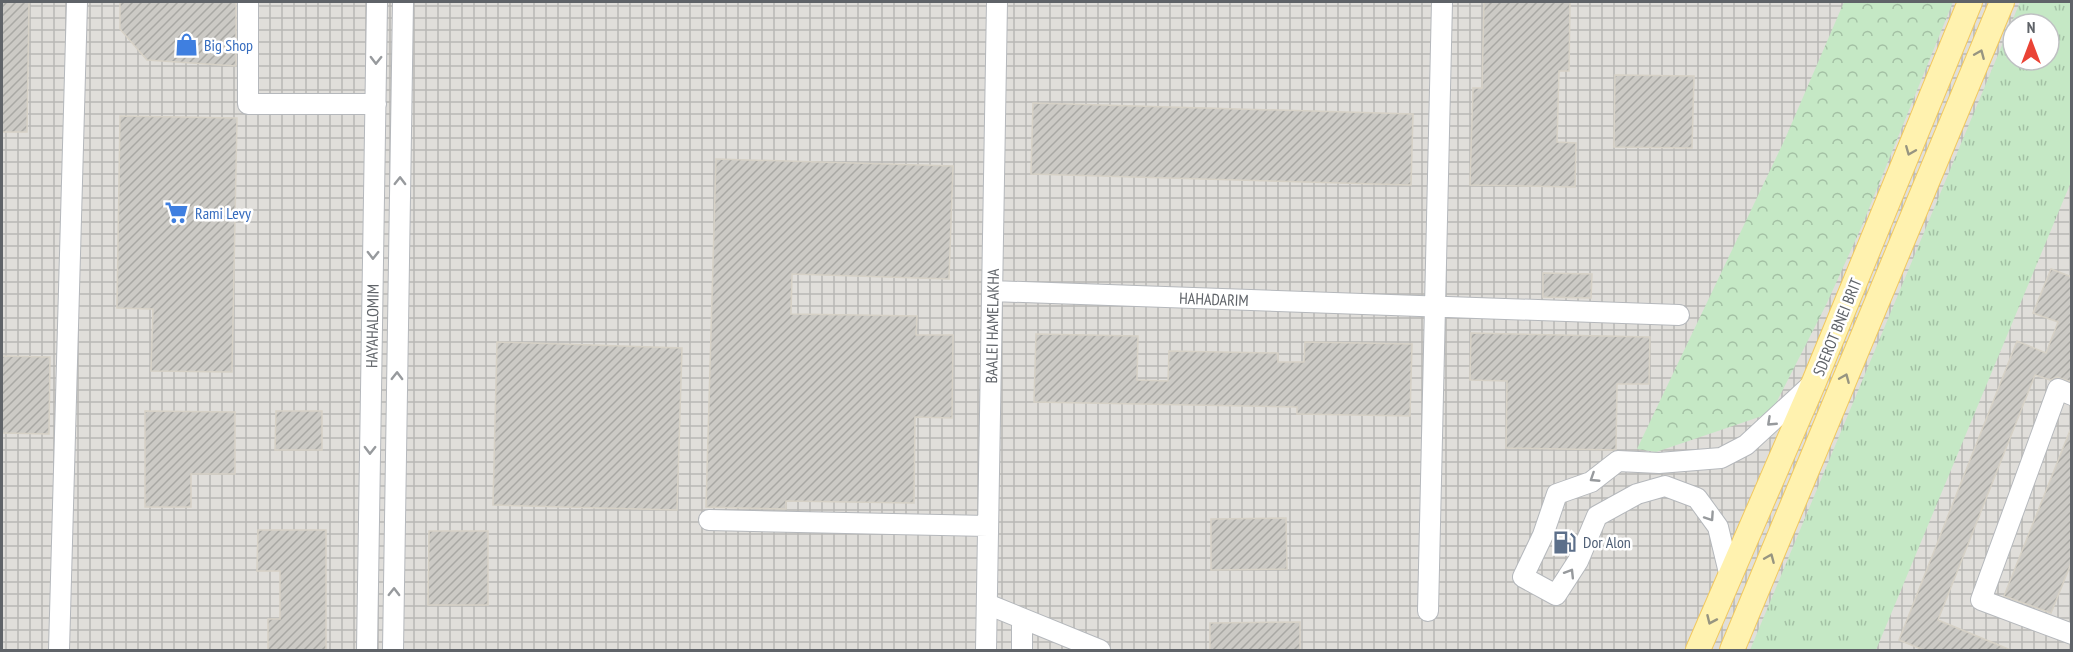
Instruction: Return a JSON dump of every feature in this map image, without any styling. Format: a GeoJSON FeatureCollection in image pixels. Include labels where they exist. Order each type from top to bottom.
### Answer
{"type":"FeatureCollection","features":[{"type":"Feature","properties":{"kind":"main road","name":"SDEROT BNEI BRIT"},"geometry":{"type":"LineString","coordinates":[[1698,651],[1814,382],[1970,2]]}},
{"type":"Feature","properties":{"kind":"main road","name":"SDEROT BNEI BRIT"},"geometry":{"type":"LineString","coordinates":[[1732,651],[2002,2]]}},
{"type":"Feature","properties":{"kind":"street"},"geometry":{"type":"LineString","coordinates":[[59,651],[77,2]]}},
{"type":"Feature","properties":{"kind":"street"},"geometry":{"type":"LineString","coordinates":[[248,2],[248,104],[376,104]]}},
{"type":"Feature","properties":{"kind":"street","name":"HAYAHALOMIM"},"geometry":{"type":"LineString","coordinates":[[367,651],[378,2]]}},
{"type":"Feature","properties":{"kind":"street","name":"HAYAHALOMIM"},"geometry":{"type":"LineString","coordinates":[[393,651],[403,2]]}},
{"type":"Feature","properties":{"kind":"street","name":"BAALEI HAMELAKHA"},"geometry":{"type":"LineString","coordinates":[[986,651],[997,2]]}},
{"type":"Feature","properties":{"kind":"street"},"geometry":{"type":"LineString","coordinates":[[1428,611],[1442,2]]}},
{"type":"Feature","properties":{"kind":"street"},"geometry":{"type":"LineString","coordinates":[[1932,96],[1958,107]]}},
{"type":"Feature","properties":{"kind":"street","name":"HAHADARIM"},"geometry":{"type":"LineString","coordinates":[[992,291],[1678,315]]}},
{"type":"Feature","properties":{"kind":"street"},"geometry":{"type":"LineString","coordinates":[[1730,576],[1718,528],[1697,498],[1665,486],[1637,494],[1597,516],[1578,561],[1556,595],[1522,576],[1543,536],[1557,494],[1591,482],[1618,461],[1659,463],[1721,458],[1746,445],[1814,382]]}},
{"type":"Feature","properties":{"kind":"street"},"geometry":{"type":"LineString","coordinates":[[2072,395],[2058,389],[1981,600],[2072,634]]}},
{"type":"Feature","properties":{"kind":"street"},"geometry":{"type":"LineString","coordinates":[[709,520],[988,526]]}},
{"type":"Feature","properties":{"kind":"street"},"geometry":{"type":"LineString","coordinates":[[987,604],[1100,651]]}},
{"type":"Feature","properties":{"kind":"street"},"geometry":{"type":"LineString","coordinates":[[1022,651],[1023,619]]}},
{"type":"Feature","properties":{"kind":"street"},"geometry":{"type":"LineString","coordinates":[[2068,651],[2072,641]]}},
{"type":"Feature","properties":{"kind":"shaded area"},"geometry":{"type":"Polygon","coordinates":[[[2,2],[2071,2],[2071,650],[2,650],[2,2]]]}},
{"type":"Feature","properties":{"kind":"green space"},"geometry":{"type":"Polygon","coordinates":[[[1844,2],[1953,2],[1861,228],[1826,305],[1771,413],[1656,452],[1637,449],[1785,139],[1844,2]]]}},
{"type":"Feature","properties":{"kind":"green space"},"geometry":{"type":"Polygon","coordinates":[[[2020,2],[2071,2],[2071,182],[1876,650],[1750,650],[2001,48],[2001,72],[2061,72],[2061,12],[2016,12],[2020,2]]]}},
{"type":"Feature","properties":{"kind":"building"},"geometry":{"type":"Polygon","coordinates":[[[2,2],[29,2],[27,132],[2,132],[2,2]]]}},
{"type":"Feature","properties":{"kind":"building","name":"Big Shop"},"geometry":{"type":"Polygon","coordinates":[[[120,2],[236,2],[236,66],[147,60],[120,29],[120,2]]]}},
{"type":"Feature","properties":{"kind":"building"},"geometry":{"type":"Polygon","coordinates":[[[1484,2],[1570,2],[1569,71],[1559,71],[1557,142],[1576,143],[1575,187],[1470,185],[1473,88],[1482,88],[1484,2]]]}},
{"type":"Feature","properties":{"kind":"building"},"geometry":{"type":"Polygon","coordinates":[[[1615,75],[1694,76],[1692,148],[1614,147],[1615,75]]]}},
{"type":"Feature","properties":{"kind":"building"},"geometry":{"type":"Polygon","coordinates":[[[1033,103],[1413,114],[1411,185],[1031,174],[1033,103]]]}},
{"type":"Feature","properties":{"kind":"building","name":"Rami Levy"},"geometry":{"type":"Polygon","coordinates":[[[120,116],[237,118],[232,372],[151,371],[153,309],[117,308],[120,116]]]}},
{"type":"Feature","properties":{"kind":"building"},"geometry":{"type":"Polygon","coordinates":[[[716,159],[953,166],[949,279],[792,274],[791,314],[917,316],[916,335],[953,335],[952,418],[915,417],[914,503],[786,501],[786,509],[706,507],[716,159]]]}},
{"type":"Feature","properties":{"kind":"building"},"geometry":{"type":"Polygon","coordinates":[[[2051,269],[2072,277],[2072,382],[2057,377],[2050,380],[2035,375],[1938,620],[2013,651],[1926,651],[1899,640],[2017,341],[2046,353],[2058,322],[2033,313],[2051,269]]]}},
{"type":"Feature","properties":{"kind":"building"},"geometry":{"type":"Polygon","coordinates":[[[1543,273],[1592,274],[1591,298],[1543,297],[1543,273]]]}},
{"type":"Feature","properties":{"kind":"building"},"geometry":{"type":"Polygon","coordinates":[[[1471,333],[1650,337],[1649,384],[1617,384],[1616,450],[1506,448],[1507,381],[1470,380],[1471,333]]]}},
{"type":"Feature","properties":{"kind":"building"},"geometry":{"type":"Polygon","coordinates":[[[1036,334],[1138,336],[1137,380],[1168,381],[1169,351],[1278,353],[1278,362],[1304,362],[1305,342],[1412,344],[1410,416],[1297,414],[1297,407],[1034,402],[1036,334]]]}},
{"type":"Feature","properties":{"kind":"building"},"geometry":{"type":"Polygon","coordinates":[[[497,342],[682,348],[677,510],[493,505],[497,342]]]}},
{"type":"Feature","properties":{"kind":"building"},"geometry":{"type":"Polygon","coordinates":[[[2,356],[50,357],[49,434],[2,433],[2,356]]]}},
{"type":"Feature","properties":{"kind":"building"},"geometry":{"type":"Polygon","coordinates":[[[145,411],[235,412],[235,474],[191,474],[191,507],[145,507],[145,411]]]}},
{"type":"Feature","properties":{"kind":"building"},"geometry":{"type":"Polygon","coordinates":[[[276,411],[322,411],[322,450],[275,450],[276,411]]]}},
{"type":"Feature","properties":{"kind":"building"},"geometry":{"type":"Polygon","coordinates":[[[2071,428],[2072,561],[2051,613],[2004,596],[2071,428]]]}},
{"type":"Feature","properties":{"kind":"building"},"geometry":{"type":"Polygon","coordinates":[[[1286,518],[1287,569],[1211,570],[1211,519],[1286,518]]]}},
{"type":"Feature","properties":{"kind":"building"},"geometry":{"type":"Polygon","coordinates":[[[258,530],[326,530],[326,651],[268,651],[268,619],[280,619],[280,571],[257,571],[258,530]]]}},
{"type":"Feature","properties":{"kind":"building"},"geometry":{"type":"Polygon","coordinates":[[[429,531],[488,531],[488,605],[428,605],[429,531]]]}},
{"type":"Feature","properties":{"kind":"building"},"geometry":{"type":"Polygon","coordinates":[[[1300,622],[1300,651],[1210,651],[1210,623],[1300,622]]]}},
{"type":"Feature","properties":{"kind":"place","name":"Big Shop"},"geometry":{"type":"Point","coordinates":[186,45]}},
{"type":"Feature","properties":{"kind":"place","name":"Rami Levy"},"geometry":{"type":"Point","coordinates":[177,213]}},
{"type":"Feature","properties":{"kind":"place","name":"Dor Alon"},"geometry":{"type":"Point","coordinates":[1565,542]}}]}
